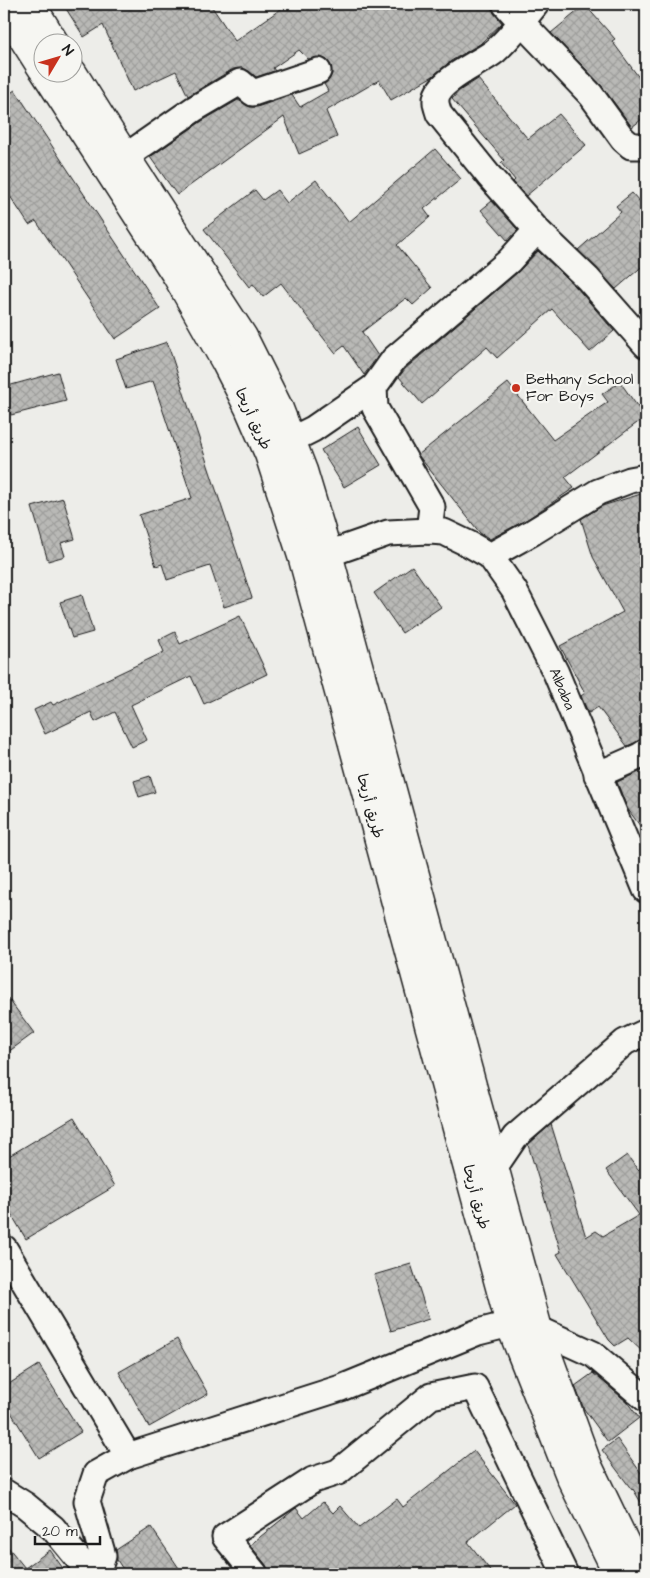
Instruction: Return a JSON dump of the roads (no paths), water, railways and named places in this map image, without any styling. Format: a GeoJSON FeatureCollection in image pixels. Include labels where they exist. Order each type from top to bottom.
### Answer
{"type":"FeatureCollection","features":[{"type":"Feature","properties":{"kind":"main road","name":"طريق أريحا"},"geometry":{"type":"LineString","coordinates":[[31,4],[38,32]]}},
{"type":"Feature","properties":{"kind":"main road","name":"طريق أريحا"},"geometry":{"type":"LineString","coordinates":[[4,8],[32,45]]}},
{"type":"Feature","properties":{"kind":"main road","name":"طريق أريحا"},"geometry":{"type":"LineString","coordinates":[[57,82],[177,276],[226,361],[316,556],[494,1168],[538,1329],[588,1466],[640,1574]]}},
{"type":"Feature","properties":{"kind":"main road","name":"طريق أريحا"},"geometry":{"type":"LineString","coordinates":[[78,82],[243,338],[279,409],[303,470],[316,556],[510,1324],[571,1478],[618,1574]]}},
{"type":"Feature","properties":{"kind":"street"},"geometry":{"type":"LineString","coordinates":[[646,146],[631,146],[623,139],[592,95],[520,10],[510,36],[494,52],[445,83],[435,101],[439,114],[489,176],[537,230],[588,279],[646,345]]}},
{"type":"Feature","properties":{"kind":"street"},"geometry":{"type":"LineString","coordinates":[[4,35],[32,54]]}},
{"type":"Feature","properties":{"kind":"street"},"geometry":{"type":"LineString","coordinates":[[125,157],[194,109],[240,82],[253,93],[318,71]]}},
{"type":"Feature","properties":{"kind":"street"},"geometry":{"type":"LineString","coordinates":[[291,440],[313,429],[374,387],[394,359],[509,261],[537,230]]}},
{"type":"Feature","properties":{"kind":"street"},"geometry":{"type":"LineString","coordinates":[[374,387],[375,408],[432,507],[429,531]]}},
{"type":"Feature","properties":{"kind":"street"},"geometry":{"type":"LineString","coordinates":[[490,556],[558,518],[572,506],[598,492],[630,480],[646,477]]}},
{"type":"Feature","properties":{"kind":"street","name":"Albaba"},"geometry":{"type":"LineString","coordinates":[[316,556],[388,533],[429,531],[444,532],[490,556],[514,590],[556,673],[646,890]]}},
{"type":"Feature","properties":{"kind":"street"},"geometry":{"type":"LineString","coordinates":[[597,775],[646,752]]}},
{"type":"Feature","properties":{"kind":"street"},"geometry":{"type":"LineString","coordinates":[[494,1168],[515,1137],[625,1042],[646,1032]]}},
{"type":"Feature","properties":{"kind":"street"},"geometry":{"type":"LineString","coordinates":[[4,1248],[128,1456]]}},
{"type":"Feature","properties":{"kind":"street"},"geometry":{"type":"LineString","coordinates":[[4,1492],[25,1505],[53,1528],[85,1567],[99,1572],[103,1556],[87,1501],[96,1474],[128,1456],[340,1388],[478,1332],[510,1324],[538,1329],[593,1354],[646,1399]]}},
{"type":"Feature","properties":{"kind":"street"},"geometry":{"type":"LineString","coordinates":[[255,1574],[225,1537],[313,1480],[338,1472],[431,1396],[475,1387],[566,1574]]}},
{"type":"Feature","properties":{"kind":"place","name":"Bethany School For Boys"},"geometry":{"type":"Point","coordinates":[516,388]}}]}
